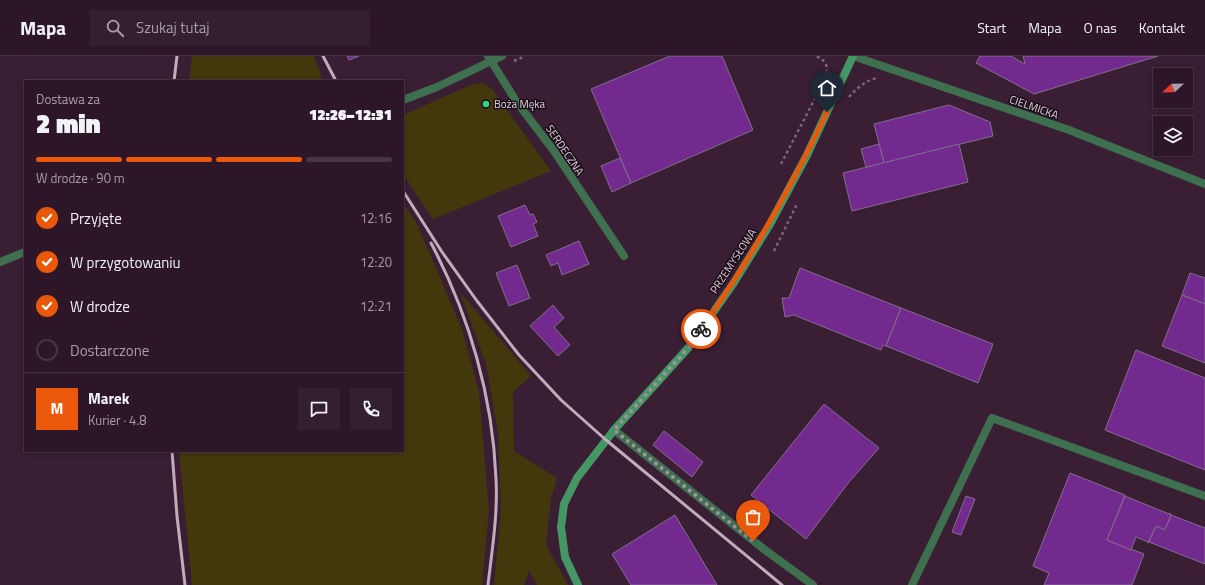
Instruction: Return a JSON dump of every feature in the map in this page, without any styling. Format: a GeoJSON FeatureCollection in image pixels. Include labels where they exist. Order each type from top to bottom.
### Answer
{"type":"FeatureCollection","features":[{"type":"Feature","properties":{"kind":"street"},"geometry":{"type":"LineString","coordinates":[[404,100],[437,87],[490,59],[502,56]]}},
{"type":"Feature","properties":{"kind":"street","name":"CIELMICKA"},"geometry":{"type":"LineString","coordinates":[[853,56],[1069,130],[1205,184]]}},
{"type":"Feature","properties":{"kind":"street","name":"PRZEMYSŁOWA"},"geometry":{"type":"LineString","coordinates":[[578,585],[564,557],[561,527],[564,504],[577,478],[614,430],[689,347],[733,284],[769,226],[807,154],[853,56]]}},
{"type":"Feature","properties":{"kind":"street","name":"SERDECZNA"},"geometry":{"type":"LineString","coordinates":[[490,59],[516,100],[554,151],[624,256]]}},
{"type":"Feature","properties":{"kind":"street"},"geometry":{"type":"LineString","coordinates":[[0,262],[24,252]]}},
{"type":"Feature","properties":{"kind":"street"},"geometry":{"type":"LineString","coordinates":[[912,585],[992,418],[1205,496]]}},
{"type":"Feature","properties":{"kind":"street"},"geometry":{"type":"LineString","coordinates":[[614,430],[765,550],[813,585]]}},
{"type":"Feature","properties":{"kind":"path"},"geometry":{"type":"LineString","coordinates":[[781,164],[823,83],[827,72],[827,67],[822,59],[816,56]]}},
{"type":"Feature","properties":{"kind":"path"},"geometry":{"type":"LineString","coordinates":[[847,103],[850,96],[860,86],[870,80],[879,78]]}},
{"type":"Feature","properties":{"kind":"path"},"geometry":{"type":"LineString","coordinates":[[774,251],[798,202]]}},
{"type":"Feature","properties":{"kind":"shaded area"},"geometry":{"type":"Polygon","coordinates":[[[192,56],[314,56],[323,80],[189,80],[192,56]]]}},
{"type":"Feature","properties":{"kind":"shaded area"},"geometry":{"type":"Polygon","coordinates":[[[483,83],[492,89],[551,171],[433,219],[404,176],[404,115],[473,84],[483,83]]]}},
{"type":"Feature","properties":{"kind":"shaded area"},"geometry":{"type":"Polygon","coordinates":[[[404,204],[417,224],[462,329],[479,392],[489,511],[482,585],[192,585],[179,452],[404,452],[404,204]]]}},
{"type":"Feature","properties":{"kind":"shaded area"},"geometry":{"type":"Polygon","coordinates":[[[460,292],[531,376],[513,392],[514,451],[557,478],[551,499],[546,545],[568,585],[537,585],[529,571],[524,585],[494,585],[501,510],[498,433],[486,364],[460,292]]]}},
{"type":"Feature","properties":{"kind":"building"},"geometry":{"type":"Polygon","coordinates":[[[347,56],[359,56],[349,60],[347,56]]]}},
{"type":"Feature","properties":{"kind":"building"},"geometry":{"type":"Polygon","coordinates":[[[670,56],[722,56],[753,130],[631,183],[591,89],[670,56]]]}},
{"type":"Feature","properties":{"kind":"building"},"geometry":{"type":"Polygon","coordinates":[[[980,56],[1011,56],[1025,64],[1023,56],[1158,56],[1034,94],[976,63],[980,56]]]}},
{"type":"Feature","properties":{"kind":"building"},"geometry":{"type":"Polygon","coordinates":[[[949,105],[990,122],[993,136],[884,163],[874,124],[949,105]]]}},
{"type":"Feature","properties":{"kind":"building"},"geometry":{"type":"Polygon","coordinates":[[[879,144],[884,163],[866,167],[861,149],[879,144]]]}},
{"type":"Feature","properties":{"kind":"building"},"geometry":{"type":"Polygon","coordinates":[[[959,144],[968,182],[852,211],[843,173],[959,144]]]}},
{"type":"Feature","properties":{"kind":"building"},"geometry":{"type":"Polygon","coordinates":[[[620,158],[631,183],[612,192],[601,166],[620,158]]]}},
{"type":"Feature","properties":{"kind":"building"},"geometry":{"type":"Polygon","coordinates":[[[525,205],[530,215],[533,214],[537,222],[533,224],[538,236],[511,247],[498,216],[525,205]]]}},
{"type":"Feature","properties":{"kind":"building"},"geometry":{"type":"Polygon","coordinates":[[[579,241],[589,264],[562,275],[558,263],[551,266],[546,255],[579,241]]]}},
{"type":"Feature","properties":{"kind":"building"},"geometry":{"type":"Polygon","coordinates":[[[517,265],[530,298],[509,306],[496,273],[517,265]]]}},
{"type":"Feature","properties":{"kind":"building"},"geometry":{"type":"Polygon","coordinates":[[[800,268],[901,308],[886,346],[883,345],[881,350],[794,315],[785,317],[782,298],[789,298],[800,268]]]}},
{"type":"Feature","properties":{"kind":"building"},"geometry":{"type":"Polygon","coordinates":[[[1190,273],[1205,278],[1205,304],[1182,295],[1190,273]]]}},
{"type":"Feature","properties":{"kind":"building"},"geometry":{"type":"Polygon","coordinates":[[[1182,295],[1205,304],[1205,363],[1162,346],[1182,295]]]}},
{"type":"Feature","properties":{"kind":"building"},"geometry":{"type":"Polygon","coordinates":[[[553,305],[564,318],[554,327],[570,345],[558,356],[530,326],[553,305]]]}},
{"type":"Feature","properties":{"kind":"building"},"geometry":{"type":"Polygon","coordinates":[[[901,308],[993,344],[978,383],[886,346],[901,308]]]}},
{"type":"Feature","properties":{"kind":"building"},"geometry":{"type":"Polygon","coordinates":[[[1136,350],[1205,378],[1205,470],[1105,430],[1136,350]]]}},
{"type":"Feature","properties":{"kind":"building"},"geometry":{"type":"Polygon","coordinates":[[[824,404],[879,448],[849,482],[806,539],[751,495],[824,404]]]}},
{"type":"Feature","properties":{"kind":"building"},"geometry":{"type":"Polygon","coordinates":[[[664,431],[703,462],[692,477],[653,445],[664,431]]]}},
{"type":"Feature","properties":{"kind":"building"},"geometry":{"type":"Polygon","coordinates":[[[1070,473],[1125,495],[1107,540],[1144,554],[1132,585],[1044,585],[1049,573],[1033,566],[1070,473]]]}},
{"type":"Feature","properties":{"kind":"building"},"geometry":{"type":"Polygon","coordinates":[[[966,496],[975,499],[961,535],[952,532],[966,496]]]}},
{"type":"Feature","properties":{"kind":"building"},"geometry":{"type":"Polygon","coordinates":[[[1125,496],[1169,514],[1170,513],[1171,515],[1165,530],[1156,526],[1148,543],[1136,537],[1131,550],[1107,540],[1125,496]]]}},
{"type":"Feature","properties":{"kind":"building"},"geometry":{"type":"Polygon","coordinates":[[[675,515],[717,585],[631,585],[612,554],[675,515]]]}},
{"type":"Feature","properties":{"kind":"building"},"geometry":{"type":"Polygon","coordinates":[[[1171,515],[1205,528],[1205,564],[1149,542],[1156,526],[1165,530],[1171,515]]]}},
{"type":"Feature","properties":{"kind":"railway"},"geometry":{"type":"LineString","coordinates":[[174,80],[177,56]]}},
{"type":"Feature","properties":{"kind":"railway"},"geometry":{"type":"LineString","coordinates":[[323,56],[335,80]]}},
{"type":"Feature","properties":{"kind":"railway"},"geometry":{"type":"LineString","coordinates":[[404,193],[442,252],[477,301],[519,355],[561,400],[606,440],[782,585]]}},
{"type":"Feature","properties":{"kind":"railway"},"geometry":{"type":"LineString","coordinates":[[431,243],[445,270],[457,299],[477,357],[490,418],[494,448],[496,505],[488,585]]}},
{"type":"Feature","properties":{"kind":"railway"},"geometry":{"type":"LineString","coordinates":[[172,452],[177,516],[185,585]]}},
{"type":"Feature","properties":{"kind":"way so far"},"geometry":{"type":"LineString","coordinates":[[701,329],[689,347],[614,430],[753,541]]}},
{"type":"Feature","properties":{"kind":"place","name":"Boża Męka"},"geometry":{"type":"Point","coordinates":[486,104]}},
{"type":"Feature","properties":{"kind":"route"},"geometry":{"type":"LineString","coordinates":[[701,329],[733,284],[769,226],[807,154],[827,112]]}}]}
